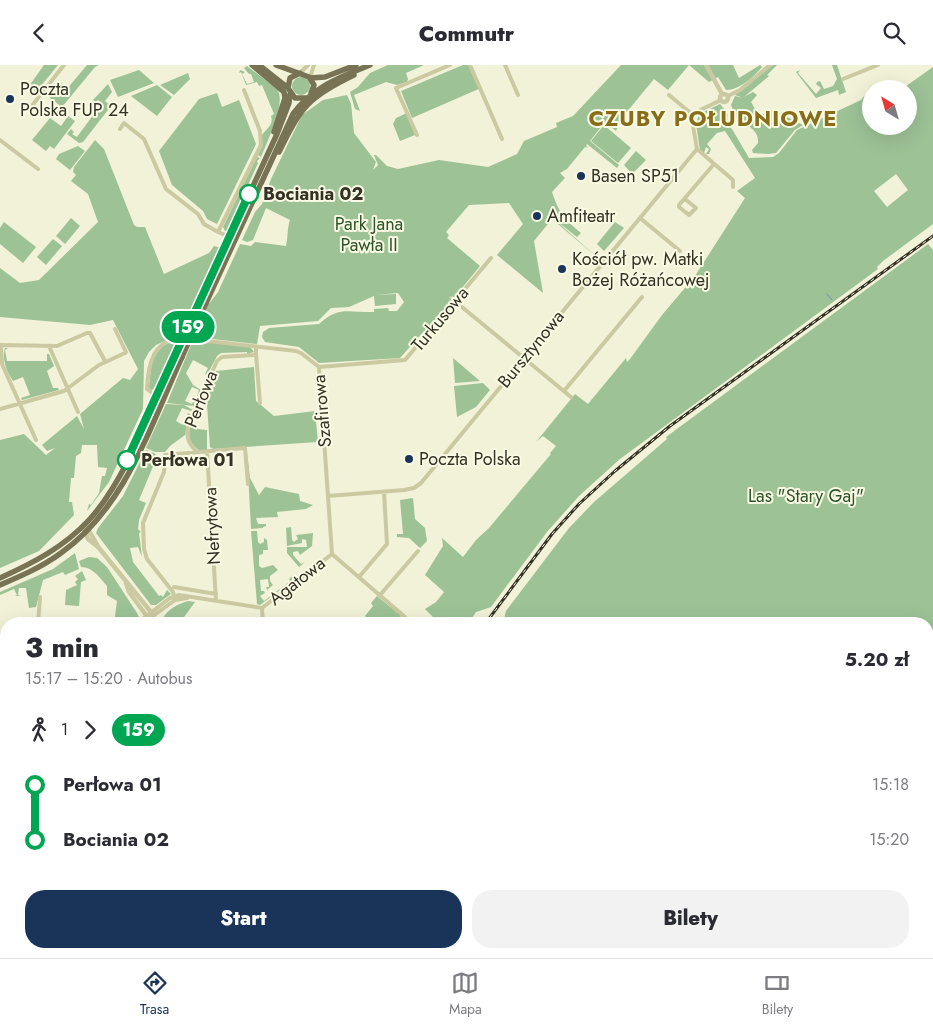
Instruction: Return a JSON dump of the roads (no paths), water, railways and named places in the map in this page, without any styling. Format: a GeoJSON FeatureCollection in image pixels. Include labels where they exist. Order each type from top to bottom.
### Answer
{"type":"FeatureCollection","features":[{"type":"Feature","properties":{"kind":"main road"},"geometry":{"type":"LineString","coordinates":[[252,65],[284,92],[285,99],[272,144]]}},
{"type":"Feature","properties":{"kind":"main road"},"geometry":{"type":"LineString","coordinates":[[260,65],[297,99],[306,98]]}},
{"type":"Feature","properties":{"kind":"main road"},"geometry":{"type":"LineString","coordinates":[[276,65],[310,78],[325,77],[356,65]]}},
{"type":"Feature","properties":{"kind":"main road"},"geometry":{"type":"LineString","coordinates":[[269,168],[293,113],[306,98],[311,93],[334,80],[370,65]]}},
{"type":"Feature","properties":{"kind":"main road"},"geometry":{"type":"LineString","coordinates":[[0,585],[46,563],[79,539],[112,501],[126,479],[179,355],[233,238],[297,115],[306,105],[329,87],[374,65]]}},
{"type":"Feature","properties":{"kind":"main road"},"geometry":{"type":"LineString","coordinates":[[233,238],[289,103],[290,78],[300,73]]}},
{"type":"Feature","properties":{"kind":"main road"},"geometry":{"type":"LineString","coordinates":[[310,78],[314,85],[311,93]]}},
{"type":"Feature","properties":{"kind":"main road"},"geometry":{"type":"LineString","coordinates":[[0,578],[45,556],[86,530],[120,477],[156,396],[179,355]]}},
{"type":"Feature","properties":{"kind":"street"},"geometry":{"type":"LineString","coordinates":[[31,107],[64,65]]}},
{"type":"Feature","properties":{"kind":"street"},"geometry":{"type":"LineString","coordinates":[[300,73],[308,65]]}},
{"type":"Feature","properties":{"kind":"street"},"geometry":{"type":"LineString","coordinates":[[310,78],[314,65]]}},
{"type":"Feature","properties":{"kind":"street"},"geometry":{"type":"LineString","coordinates":[[417,135],[396,88],[450,65]]}},
{"type":"Feature","properties":{"kind":"street"},"geometry":{"type":"LineString","coordinates":[[470,65],[502,139]]}},
{"type":"Feature","properties":{"kind":"street"},"geometry":{"type":"LineString","coordinates":[[505,65],[518,95]]}},
{"type":"Feature","properties":{"kind":"street"},"geometry":{"type":"LineString","coordinates":[[706,65],[722,95],[720,100]]}},
{"type":"Feature","properties":{"kind":"street"},"geometry":{"type":"LineString","coordinates":[[722,95],[728,96],[740,90],[770,65]]}},
{"type":"Feature","properties":{"kind":"street"},"geometry":{"type":"LineString","coordinates":[[843,79],[878,65]]}},
{"type":"Feature","properties":{"kind":"street"},"geometry":{"type":"LineString","coordinates":[[218,232],[261,145],[260,131],[244,89]]}},
{"type":"Feature","properties":{"kind":"street"},"geometry":{"type":"LineString","coordinates":[[669,95],[694,115]]}},
{"type":"Feature","properties":{"kind":"street"},"geometry":{"type":"LineString","coordinates":[[728,96],[726,102],[720,100],[696,111],[694,115],[697,149],[733,180],[734,187]]}},
{"type":"Feature","properties":{"kind":"street"},"geometry":{"type":"LineString","coordinates":[[120,129],[124,123],[142,137],[166,189],[198,214],[204,224],[233,238]]}},
{"type":"Feature","properties":{"kind":"street"},"geometry":{"type":"LineString","coordinates":[[0,140],[38,169]]}},
{"type":"Feature","properties":{"kind":"street","name":"Bursztynowa"},"geometry":{"type":"LineString","coordinates":[[328,495],[404,490],[418,486],[697,149]]}},
{"type":"Feature","properties":{"kind":"street"},"geometry":{"type":"LineString","coordinates":[[685,199],[696,208],[689,215],[679,207],[685,199],[714,164]]}},
{"type":"Feature","properties":{"kind":"street"},"geometry":{"type":"LineString","coordinates":[[640,218],[680,251]]}},
{"type":"Feature","properties":{"kind":"street","name":"Turkusowa"},"geometry":{"type":"LineString","coordinates":[[319,367],[405,360],[491,258]]}},
{"type":"Feature","properties":{"kind":"street"},"geometry":{"type":"LineString","coordinates":[[451,297],[570,397]]}},
{"type":"Feature","properties":{"kind":"street"},"geometry":{"type":"LineString","coordinates":[[564,391],[642,297]]}},
{"type":"Feature","properties":{"kind":"street"},"geometry":{"type":"LineString","coordinates":[[0,409],[68,389],[94,368],[126,352],[115,329]]}},
{"type":"Feature","properties":{"kind":"street"},"geometry":{"type":"LineString","coordinates":[[36,441],[2,364],[0,345],[57,346],[90,333],[106,361]]}},
{"type":"Feature","properties":{"kind":"street","name":"Szafirowa"},"geometry":{"type":"LineString","coordinates":[[156,396],[147,389],[149,369],[154,352],[165,342],[184,339],[302,353],[319,367],[332,553]]}},
{"type":"Feature","properties":{"kind":"street"},"geometry":{"type":"LineString","coordinates":[[49,346],[78,412]]}},
{"type":"Feature","properties":{"kind":"street"},"geometry":{"type":"LineString","coordinates":[[256,347],[260,403]]}},
{"type":"Feature","properties":{"kind":"street","name":"Perłowa"},"geometry":{"type":"LineString","coordinates":[[197,452],[189,443],[187,435],[188,425],[218,359],[256,354]]}},
{"type":"Feature","properties":{"kind":"street"},"geometry":{"type":"LineString","coordinates":[[147,617],[175,598],[147,559],[144,549],[143,523],[164,472],[164,456],[166,454],[245,449],[248,484]]}},
{"type":"Feature","properties":{"kind":"street","name":"Nefrytowa"},"geometry":{"type":"LineString","coordinates":[[207,451],[216,601]]}},
{"type":"Feature","properties":{"kind":"street"},"geometry":{"type":"LineString","coordinates":[[360,577],[387,544],[384,492]]}},
{"type":"Feature","properties":{"kind":"street"},"geometry":{"type":"LineString","coordinates":[[86,530],[99,548]]}},
{"type":"Feature","properties":{"kind":"street"},"geometry":{"type":"LineString","coordinates":[[86,530],[125,582],[128,592],[150,615]]}},
{"type":"Feature","properties":{"kind":"street"},"geometry":{"type":"LineString","coordinates":[[380,595],[418,551]]}},
{"type":"Feature","properties":{"kind":"street"},"geometry":{"type":"LineString","coordinates":[[332,553],[405,617]]}},
{"type":"Feature","properties":{"kind":"street","name":"Agatowa"},"geometry":{"type":"LineString","coordinates":[[175,598],[191,597],[262,607],[332,553]]}},
{"type":"Feature","properties":{"kind":"street"},"geometry":{"type":"LineString","coordinates":[[174,587],[216,594]]}},
{"type":"Feature","properties":{"kind":"street"},"geometry":{"type":"LineString","coordinates":[[39,617],[40,597]]}},
{"type":"Feature","properties":{"kind":"street","name":"Agatowa"},"geometry":{"type":"LineString","coordinates":[[262,607],[263,617]]}},
{"type":"Feature","properties":{"kind":"waterway"},"geometry":{"type":"LineString","coordinates":[[827,294],[832,300]]}},
{"type":"Feature","properties":{"kind":"railway"},"geometry":{"type":"LineString","coordinates":[[490,617],[552,534],[579,504],[615,471],[670,426],[933,236]]}},
{"type":"Feature","properties":{"kind":"place","name":"Poczta Polska FUP 24"},"geometry":{"type":"Point","coordinates":[10,99]}},
{"type":"Feature","properties":{"kind":"place","name":"Basen SP51"},"geometry":{"type":"Point","coordinates":[581,176]}},
{"type":"Feature","properties":{"kind":"place","name":"Bociania 02"},"geometry":{"type":"Point","coordinates":[249,194]}},
{"type":"Feature","properties":{"kind":"place","name":"Amfiteatr"},"geometry":{"type":"Point","coordinates":[537,216]}},
{"type":"Feature","properties":{"kind":"place","name":"Kościół pw. Matki Bożej Różańcowej"},"geometry":{"type":"Point","coordinates":[562,269]}},
{"type":"Feature","properties":{"kind":"place","name":"Poczta Polska"},"geometry":{"type":"Point","coordinates":[409,459]}},
{"type":"Feature","properties":{"kind":"place","name":"Perłowa 01"},"geometry":{"type":"Point","coordinates":[127,460]}},
{"type":"Feature","properties":{"kind":"district","name":"CZUBY POŁUDNIOWE"},"geometry":{"type":"Point","coordinates":[713,118]}},
{"type":"Feature","properties":{"kind":"park label","name":"Park Jana Pawła II"},"geometry":{"type":"Point","coordinates":[369,234]}},
{"type":"Feature","properties":{"kind":"park label","name":"Las \"Stary Gaj\""},"geometry":{"type":"Point","coordinates":[806,496]}}]}
